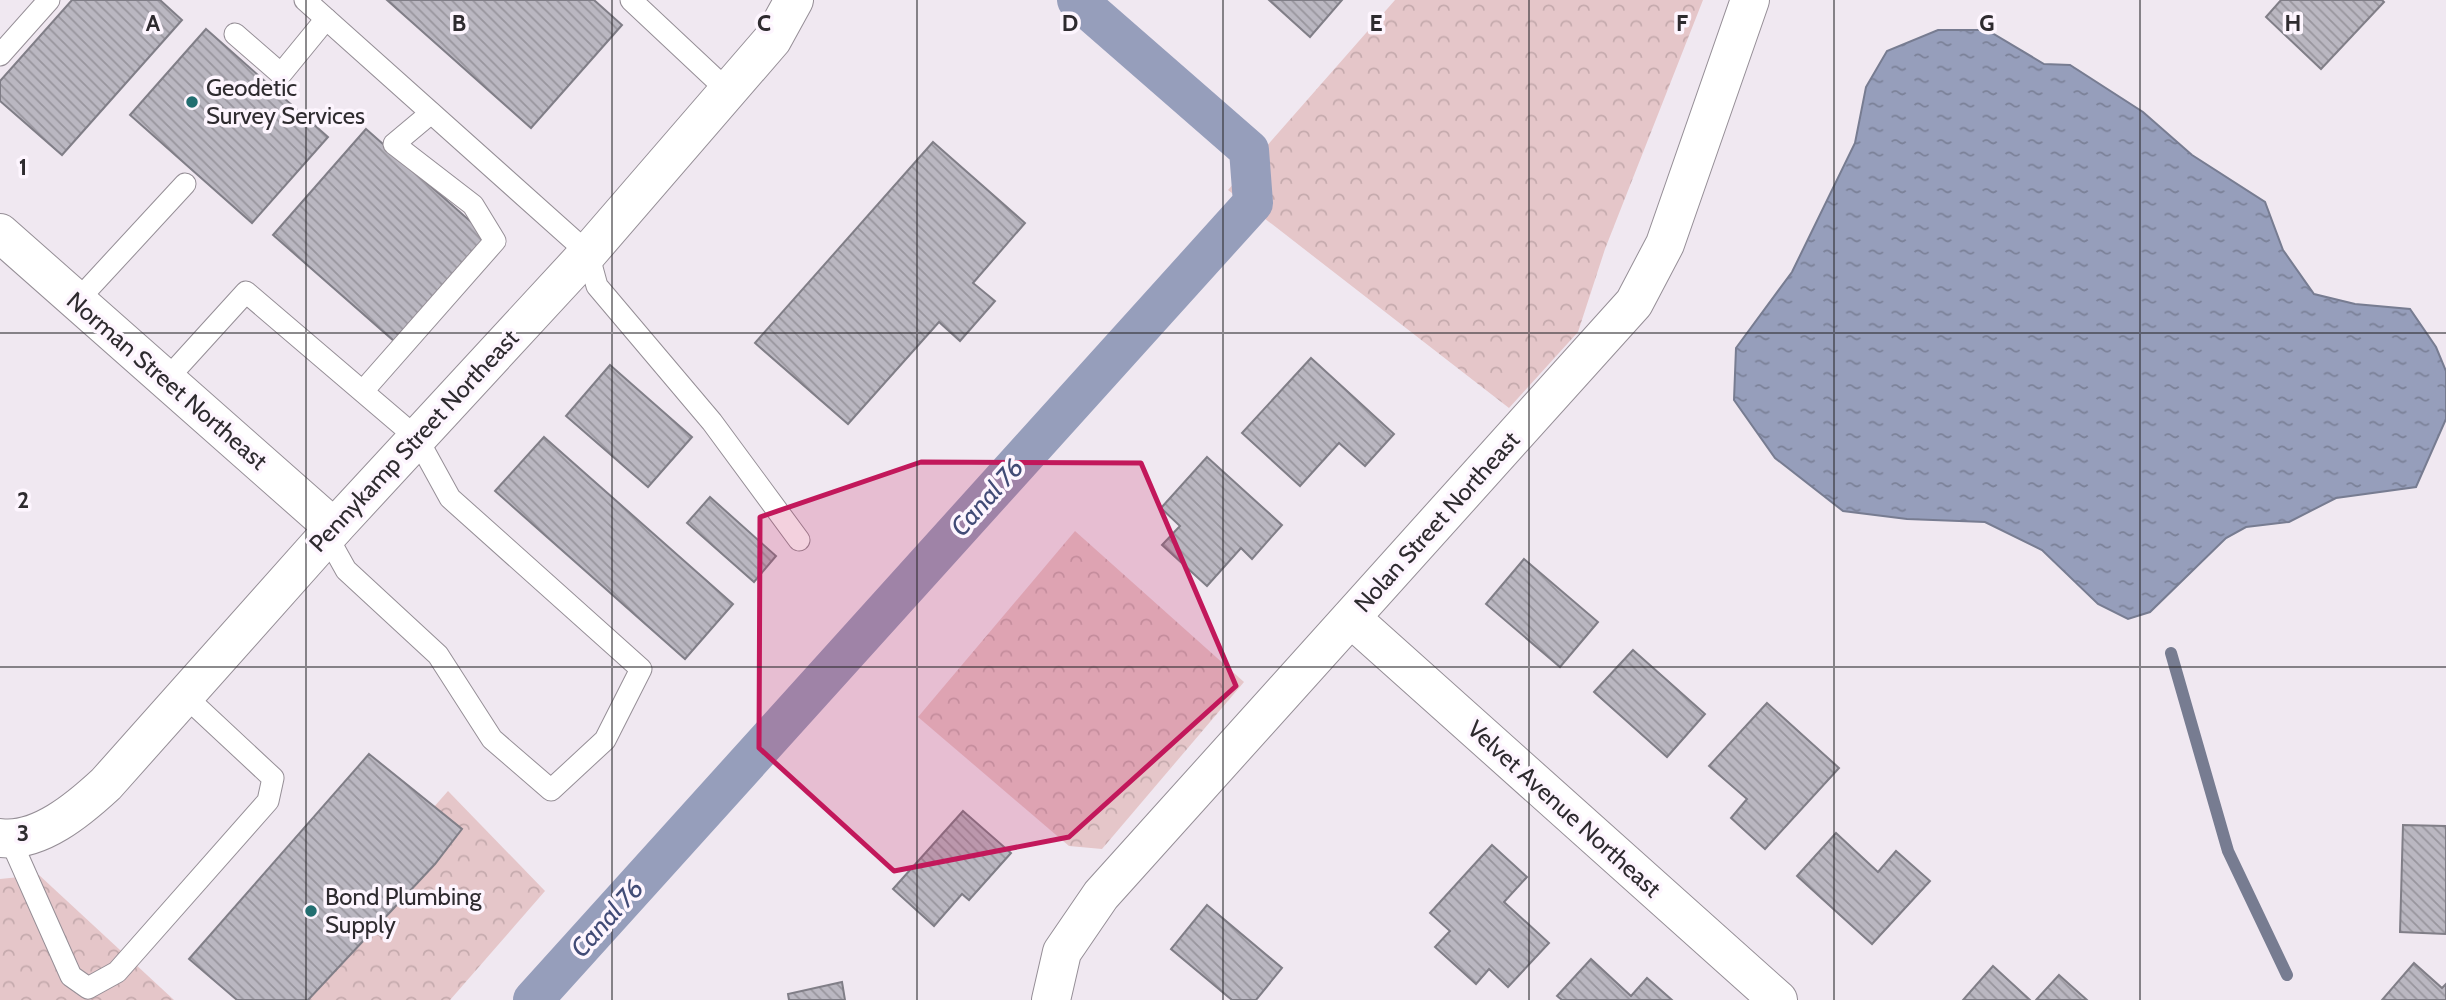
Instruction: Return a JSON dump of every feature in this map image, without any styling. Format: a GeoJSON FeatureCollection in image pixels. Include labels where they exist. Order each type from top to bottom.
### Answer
{"type":"FeatureCollection","features":[{"type":"Feature","properties":{"kind":"street","name":"Pennykamp Street Northeast"},"geometry":{"type":"LineString","coordinates":[[5,839],[76,812],[106,785],[330,532],[588,253],[772,40],[794,0]]}},
{"type":"Feature","properties":{"kind":"street","name":"Nolan Street Northeast"},"geometry":{"type":"LineString","coordinates":[[1051,1000],[1062,953],[1101,895],[1634,303],[1665,244],[1750,0]]}},
{"type":"Feature","properties":{"kind":"street","name":"Norman Street Northeast"},"geometry":{"type":"LineString","coordinates":[[0,233],[166,380],[330,532]]}},
{"type":"Feature","properties":{"kind":"street","name":"Velvet Avenue Northeast"},"geometry":{"type":"LineString","coordinates":[[1351,618],[1778,1000]]}},
{"type":"Feature","properties":{"kind":"lane"},"geometry":{"type":"LineString","coordinates":[[0,55],[49,0]]}},
{"type":"Feature","properties":{"kind":"lane"},"geometry":{"type":"LineString","coordinates":[[305,0],[588,253],[597,286],[712,422],[799,540]]}},
{"type":"Feature","properties":{"kind":"lane"},"geometry":{"type":"LineString","coordinates":[[631,0],[728,91]]}},
{"type":"Feature","properties":{"kind":"lane"},"geometry":{"type":"LineString","coordinates":[[235,34],[281,74],[326,19]]}},
{"type":"Feature","properties":{"kind":"lane"},"geometry":{"type":"LineString","coordinates":[[363,391],[495,241],[473,205],[394,144],[431,113]]}},
{"type":"Feature","properties":{"kind":"lane"},"geometry":{"type":"LineString","coordinates":[[77,301],[185,184]]}},
{"type":"Feature","properties":{"kind":"lane"},"geometry":{"type":"LineString","coordinates":[[166,380],[246,292],[417,438],[450,498],[641,669],[606,740],[551,790],[492,739],[438,655],[346,570],[330,532]]}},
{"type":"Feature","properties":{"kind":"lane"},"geometry":{"type":"LineString","coordinates":[[5,839],[71,976],[88,988],[117,972],[268,801],[273,778],[185,695]]}},
{"type":"Feature","properties":{"kind":"highlighted area"},"geometry":{"type":"Polygon","coordinates":[[[921,462],[1141,463],[1236,686],[1069,837],[894,871],[759,748],[760,517],[921,462]]]}},
{"type":"Feature","properties":{"kind":"green space"},"geometry":{"type":"Polygon","coordinates":[[[1395,0],[1703,0],[1605,249],[1578,332],[1509,408],[1228,190],[1395,0]]]}},
{"type":"Feature","properties":{"kind":"green space"},"geometry":{"type":"Polygon","coordinates":[[[1075,531],[1244,682],[1102,849],[1069,846],[918,717],[1075,531]]]}},
{"type":"Feature","properties":{"kind":"green space"},"geometry":{"type":"Polygon","coordinates":[[[448,791],[545,891],[450,1000],[264,1000],[448,791]]]}},
{"type":"Feature","properties":{"kind":"green space"},"geometry":{"type":"Polygon","coordinates":[[[39,875],[174,1000],[0,1000],[0,879],[39,875]]]}},
{"type":"Feature","properties":{"kind":"water"},"geometry":{"type":"Polygon","coordinates":[[[1938,30],[1987,30],[2044,64],[2070,65],[2143,112],[2192,155],[2265,202],[2283,250],[2314,294],[2355,304],[2410,309],[2436,347],[2446,371],[2446,419],[2416,487],[2336,498],[2289,522],[2246,527],[2226,538],[2150,612],[2128,619],[2098,604],[2042,550],[1985,522],[1907,519],[1843,511],[1775,458],[1734,400],[1736,348],[1792,272],[1855,143],[1866,87],[1887,51],[1938,30]]]}},
{"type":"Feature","properties":{"kind":"building"},"geometry":{"type":"Polygon","coordinates":[[[72,0],[160,0],[182,20],[62,155],[0,101],[0,81],[72,0]]]}},
{"type":"Feature","properties":{"kind":"building"},"geometry":{"type":"Polygon","coordinates":[[[387,0],[594,0],[622,25],[531,128],[387,0]]]}},
{"type":"Feature","properties":{"kind":"building"},"geometry":{"type":"Polygon","coordinates":[[[1269,0],[1342,0],[1310,37],[1269,0]]]}},
{"type":"Feature","properties":{"kind":"building"},"geometry":{"type":"Polygon","coordinates":[[[2281,0],[2384,2],[2321,69],[2266,17],[2281,0]]]}},
{"type":"Feature","properties":{"kind":"building"},"geometry":{"type":"Polygon","coordinates":[[[206,29],[328,137],[252,223],[130,115],[206,29]]]}},
{"type":"Feature","properties":{"kind":"building"},"geometry":{"type":"Polygon","coordinates":[[[366,129],[487,236],[394,341],[273,235],[366,129]]]}},
{"type":"Feature","properties":{"kind":"building"},"geometry":{"type":"Polygon","coordinates":[[[933,142],[1025,223],[973,283],[995,301],[960,341],[939,322],[848,424],[755,343],[933,142]]]}},
{"type":"Feature","properties":{"kind":"building"},"geometry":{"type":"Polygon","coordinates":[[[1311,358],[1394,434],[1365,466],[1339,443],[1300,486],[1242,433],[1311,358]]]}},
{"type":"Feature","properties":{"kind":"building"},"geometry":{"type":"Polygon","coordinates":[[[610,365],[692,437],[648,487],[566,416],[610,365]]]}},
{"type":"Feature","properties":{"kind":"building"},"geometry":{"type":"Polygon","coordinates":[[[544,437],[733,604],[685,659],[495,491],[544,437]]]}},
{"type":"Feature","properties":{"kind":"building"},"geometry":{"type":"Polygon","coordinates":[[[1207,457],[1282,525],[1252,559],[1241,548],[1207,586],[1162,545],[1180,526],[1161,508],[1207,457]]]}},
{"type":"Feature","properties":{"kind":"building"},"geometry":{"type":"Polygon","coordinates":[[[710,497],[776,556],[754,582],[687,523],[710,497]]]}},
{"type":"Feature","properties":{"kind":"building"},"geometry":{"type":"Polygon","coordinates":[[[1524,559],[1598,622],[1560,667],[1486,604],[1524,559]]]}},
{"type":"Feature","properties":{"kind":"building"},"geometry":{"type":"Polygon","coordinates":[[[1633,650],[1705,714],[1667,757],[1594,692],[1633,650]]]}},
{"type":"Feature","properties":{"kind":"building"},"geometry":{"type":"Polygon","coordinates":[[[1767,703],[1839,768],[1765,849],[1731,818],[1747,799],[1709,766],[1767,703]]]}},
{"type":"Feature","properties":{"kind":"building","name":"Bond Plumbing Supply"},"geometry":{"type":"Polygon","coordinates":[[[369,754],[462,829],[435,864],[308,1000],[237,1000],[189,959],[369,754]]]}},
{"type":"Feature","properties":{"kind":"building"},"geometry":{"type":"Polygon","coordinates":[[[963,811],[1011,853],[969,900],[962,894],[934,926],[893,889],[963,811]]]}},
{"type":"Feature","properties":{"kind":"building"},"geometry":{"type":"Polygon","coordinates":[[[2403,825],[2446,826],[2446,934],[2400,932],[2403,825]]]}},
{"type":"Feature","properties":{"kind":"building"},"geometry":{"type":"Polygon","coordinates":[[[1836,833],[1878,872],[1896,851],[1930,881],[1872,944],[1797,876],[1836,833]]]}},
{"type":"Feature","properties":{"kind":"building"},"geometry":{"type":"Polygon","coordinates":[[[1492,845],[1527,877],[1504,902],[1549,943],[1508,987],[1489,969],[1476,984],[1435,947],[1450,931],[1430,913],[1492,845]]]}},
{"type":"Feature","properties":{"kind":"building"},"geometry":{"type":"Polygon","coordinates":[[[1207,905],[1282,968],[1256,1000],[1232,1000],[1171,949],[1207,905]]]}},
{"type":"Feature","properties":{"kind":"building"},"geometry":{"type":"Polygon","coordinates":[[[1591,959],[1631,996],[1647,978],[1672,1000],[1562,1000],[1557,996],[1591,959]]]}},
{"type":"Feature","properties":{"kind":"building"},"geometry":{"type":"Polygon","coordinates":[[[2414,963],[2442,988],[2446,984],[2446,1000],[2382,1000],[2414,963]]]}},
{"type":"Feature","properties":{"kind":"building"},"geometry":{"type":"Polygon","coordinates":[[[1993,966],[2030,1000],[1963,1000],[1993,966]]]}},
{"type":"Feature","properties":{"kind":"building"},"geometry":{"type":"Polygon","coordinates":[[[2059,975],[2087,1000],[2036,1000],[2059,975]]]}},
{"type":"Feature","properties":{"kind":"building"},"geometry":{"type":"Polygon","coordinates":[[[842,982],[845,1000],[789,1000],[788,994],[842,982]]]}},
{"type":"Feature","properties":{"kind":"waterway","name":"Canal 76"},"geometry":{"type":"LineString","coordinates":[[533,1000],[1253,203],[1249,150],[1077,0]]}},
{"type":"Feature","properties":{"kind":"waterway"},"geometry":{"type":"LineString","coordinates":[[2171,653],[2228,851],[2287,975]]}},
{"type":"Feature","properties":{"kind":"place","name":"Geodetic Survey Services"},"geometry":{"type":"Point","coordinates":[192,102]}},
{"type":"Feature","properties":{"kind":"place","name":"Bond Plumbing Supply"},"geometry":{"type":"Point","coordinates":[311,911]}}]}
